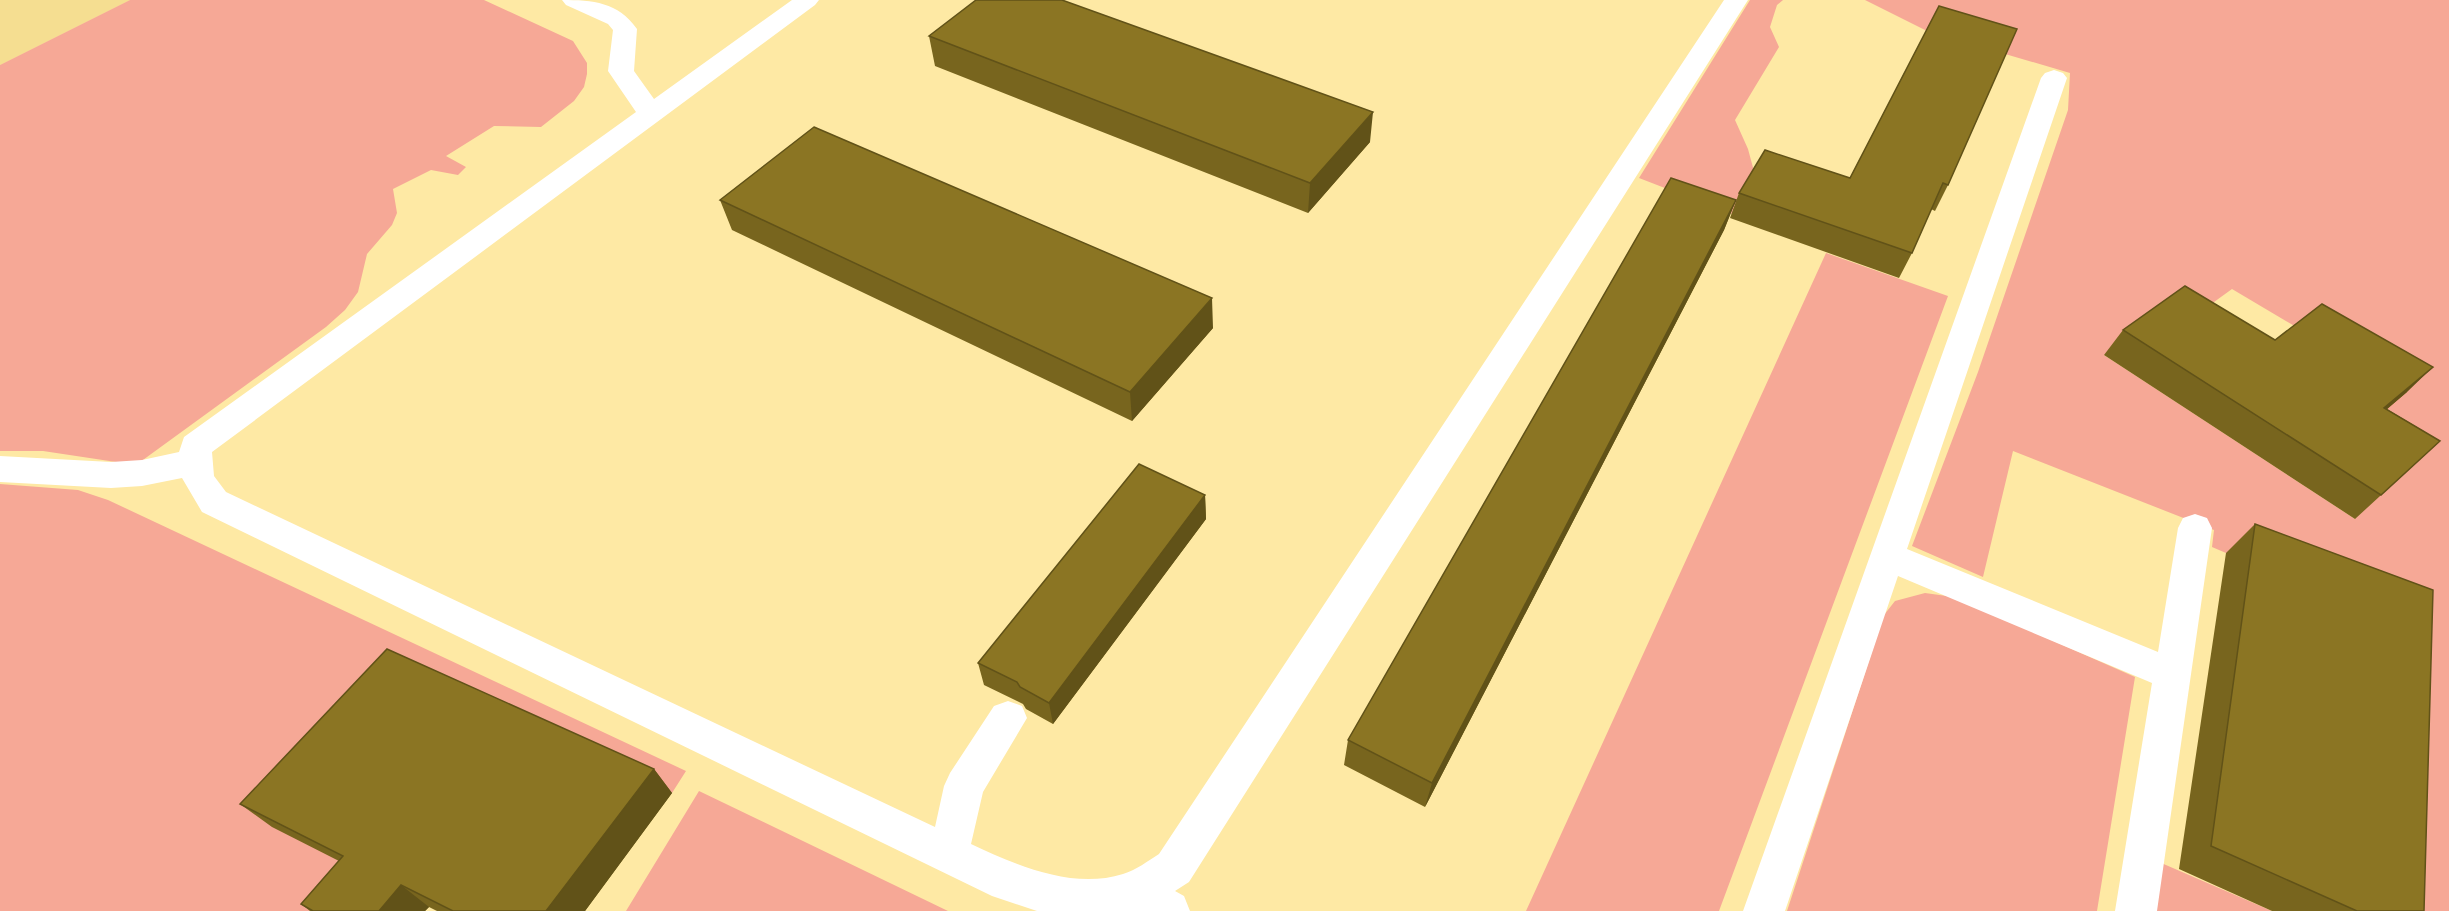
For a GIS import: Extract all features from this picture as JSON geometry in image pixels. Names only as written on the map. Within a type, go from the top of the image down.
[{"type":"lane","points":[[574,0],[617,19],[625,29],[621,71],[651,114]]},
{"type":"lane","points":[[807,0],[196,446],[194,462],[196,477],[214,502],[949,853],[1045,904],[1153,900],[1736,0]]},
{"type":"lane","points":[[1764,911],[2054,78]]},
{"type":"lane","points":[[0,469],[111,475],[142,473],[194,462]]},
{"type":"lane","points":[[2136,911],[2195,528]]},
{"type":"lane","points":[[1887,556],[2172,675]]},
{"type":"lane","points":[[949,853],[964,786],[1008,718]]},
{"type":"shaded area","points":[[0,0],[130,0],[0,65]]},
{"type":"shaded area","points":[[130,0],[484,0],[573,41],[587,63],[587,74],[584,87],[574,101],[541,127],[494,126],[446,156],[466,167],[458,175],[431,170],[393,189],[397,213],[392,225],[367,254],[358,292],[345,310],[326,327],[136,465],[43,451],[0,451],[0,65]]},
{"type":"shaded area","points":[[1750,0],[1783,0],[1777,5],[1770,27],[1779,47],[1735,120],[1748,149],[1755,175],[1732,214],[1639,178]]},
{"type":"shaded area","points":[[1865,0],[2449,0],[2449,911],[2384,911],[2397,618],[2212,547],[2214,530],[2013,451],[1983,577],[1912,546],[1978,372],[2068,110],[2070,73],[1927,31]],"holes":[[[2232,289],[2406,392],[2359,433],[2355,519],[2104,355],[2185,323]]]},
{"type":"shaded area","points":[[1826,253],[1948,296],[1719,911],[1526,911]]},
{"type":"shaded area","points":[[0,484],[78,490],[108,500],[686,771],[672,793],[412,676],[373,878],[345,911],[0,911]]},
{"type":"shaded area","points":[[1925,593],[1954,597],[2135,677],[2097,911],[1787,911],[1884,615],[1895,601]]},
{"type":"shaded area","points":[[699,791],[948,911],[626,911]]},
{"type":"shaded area","points":[[2159,862],[2272,911],[2153,911]]},
{"type":"building","points":[[976,0],[1062,0],[1373,112],[1310,183],[929,36]]},
{"type":"building","points":[[1939,6],[2017,29],[1948,185],[1943,183],[1912,253],[1739,193],[1765,150],[1850,178]]},
{"type":"building","points":[[814,127],[1212,298],[1130,392],[720,200]]},
{"type":"building","points":[[1671,178],[1736,200],[1432,783],[1348,740]]},
{"type":"building","points":[[2185,286],[2275,340],[2322,304],[2433,367],[2384,408],[2440,441],[2381,495],[2123,330]]},
{"type":"building","points":[[1139,464],[1205,495],[1049,703],[1020,687],[1017,682],[978,663]]},
{"type":"building","points":[[2255,524],[2433,590],[2424,911],[2357,911],[2211,846]]},
{"type":"building","points":[[387,649],[654,769],[546,911],[453,911],[401,885],[379,911],[313,911],[301,904],[343,856],[240,804]]}]
